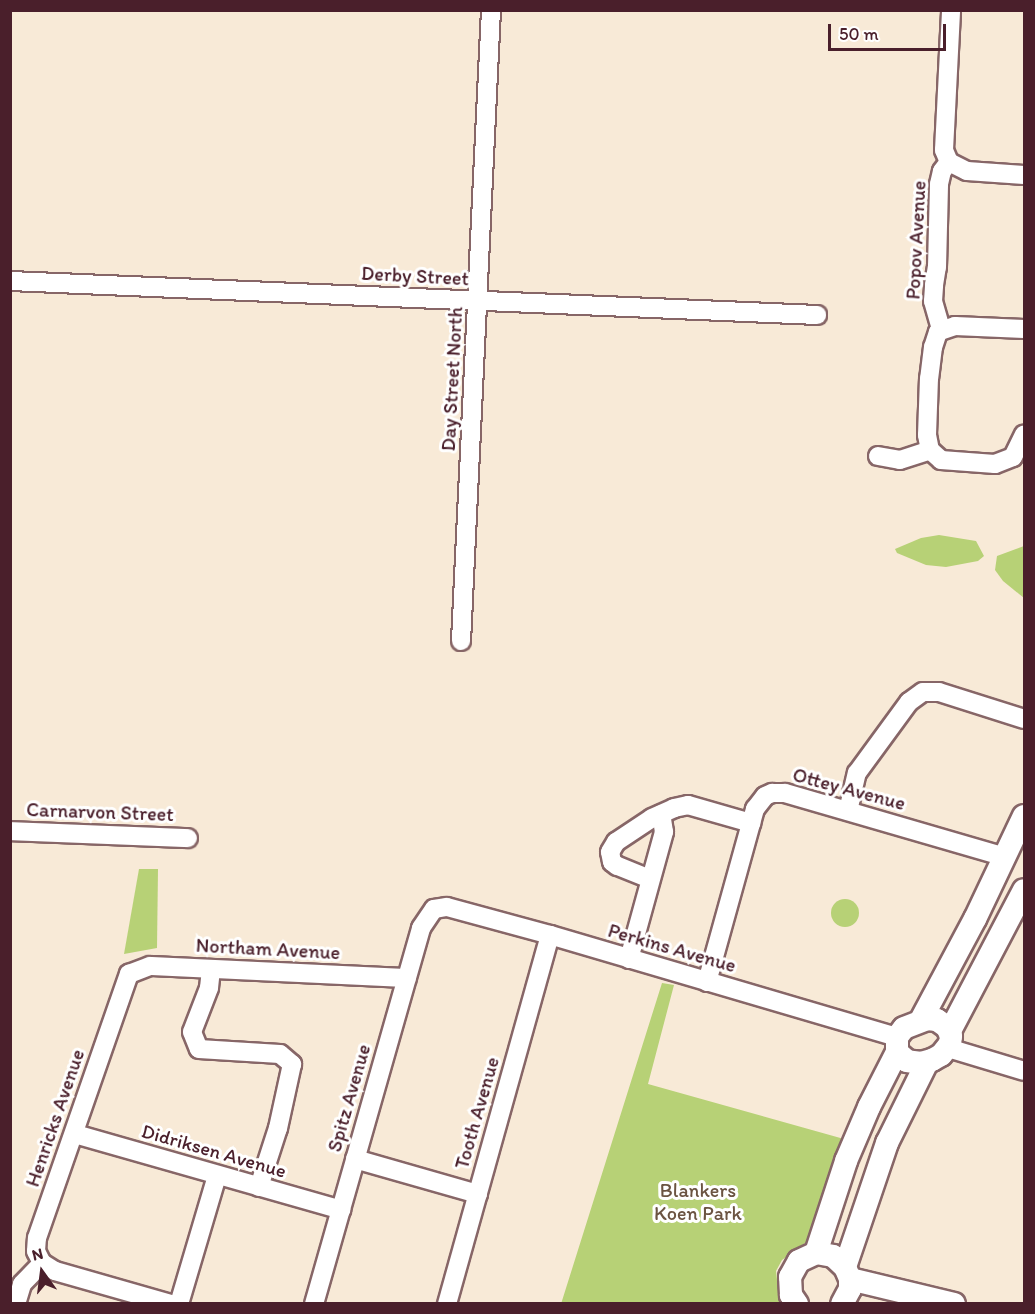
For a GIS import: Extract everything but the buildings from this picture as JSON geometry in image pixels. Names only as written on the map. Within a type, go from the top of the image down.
[{"type":"street","name":"Day Street North","points":[[461,641],[491,10]]},
{"type":"street","name":"Popov Avenue","points":[[940,331],[933,301],[937,267],[939,184],[942,171],[949,162],[945,150],[951,10]]},
{"type":"street","points":[[949,162],[967,171],[1024,176]]},
{"type":"street","name":"Derby Street","points":[[10,281],[817,315]]},
{"type":"street","points":[[1024,329],[956,326],[940,331],[933,347],[929,378],[927,435],[930,450],[937,458],[946,461],[1001,463],[1013,457],[1024,434]]},
{"type":"street","points":[[878,456],[900,460],[930,450]]},
{"type":"street","points":[[848,811],[857,773],[909,702],[923,692],[939,692],[1024,719]]},
{"type":"street","name":"Ottey Avenue","points":[[707,982],[751,823],[758,804],[772,793],[785,793],[1005,857]]},
{"type":"street","points":[[650,879],[617,866],[612,862],[610,852],[616,842],[661,814],[688,805],[751,823]]},
{"type":"street","points":[[629,959],[664,831],[661,814]]},
{"type":"street","points":[[921,1020],[1024,816]]},
{"type":"street","name":"Carnarvon Street","points":[[10,831],[188,838]]},
{"type":"street","points":[[897,1044],[912,1063],[927,1062],[937,1058],[949,1039],[1024,890]]},
{"type":"street","name":"Perkins Avenue","points":[[434,909],[447,907],[550,935],[707,982],[897,1044]]},
{"type":"street","name":"Spitz Avenue","points":[[314,1304],[421,928],[434,909]]},
{"type":"street","name":"Tooth Avenue","points":[[447,1304],[550,935]]},
{"type":"street","name":"Northam Avenue","points":[[129,974],[150,966],[407,978]]},
{"type":"street","points":[[211,969],[207,994],[193,1026],[193,1038],[200,1049],[280,1054],[292,1064],[278,1128],[259,1187]]},
{"type":"street","name":"Henricks Avenue","points":[[42,1263],[36,1251],[37,1238],[129,974]]},
{"type":"street","points":[[816,1253],[849,1154],[904,1028],[921,1020],[937,1020],[949,1039],[1024,1071]]},
{"type":"street","points":[[842,1304],[850,1290],[848,1273],[887,1143],[927,1062]]},
{"type":"street","name":"Didriksen Avenue","points":[[75,1134],[341,1210]]},
{"type":"street","points":[[355,1159],[478,1194]]},
{"type":"street","points":[[179,1304],[217,1176]]},
{"type":"street","points":[[797,1304],[791,1295],[790,1277],[800,1261],[816,1253],[832,1256],[848,1273],[954,1304]]},
{"type":"street","points":[[16,1304],[22,1284],[42,1263],[55,1271],[171,1304]]},
{"type":"green space","points":[[939,535],[976,541],[984,556],[978,561],[946,567],[926,565],[897,553],[895,549],[921,538]]},
{"type":"green space","points":[[1024,546],[1024,598],[1003,581],[995,570],[997,556]]},
{"type":"green space","points":[[139,869],[158,869],[157,948],[124,954]]},
{"type":"green space","points":[[845,899],[855,903],[859,913],[855,923],[845,927],[835,923],[831,913],[835,903]]},
{"type":"green space","name":"Blankers Koen Park","points":[[662,983],[674,985],[648,1084],[844,1139],[825,1187],[809,1240],[782,1260],[776,1271],[779,1296],[784,1303],[561,1304]]}]
